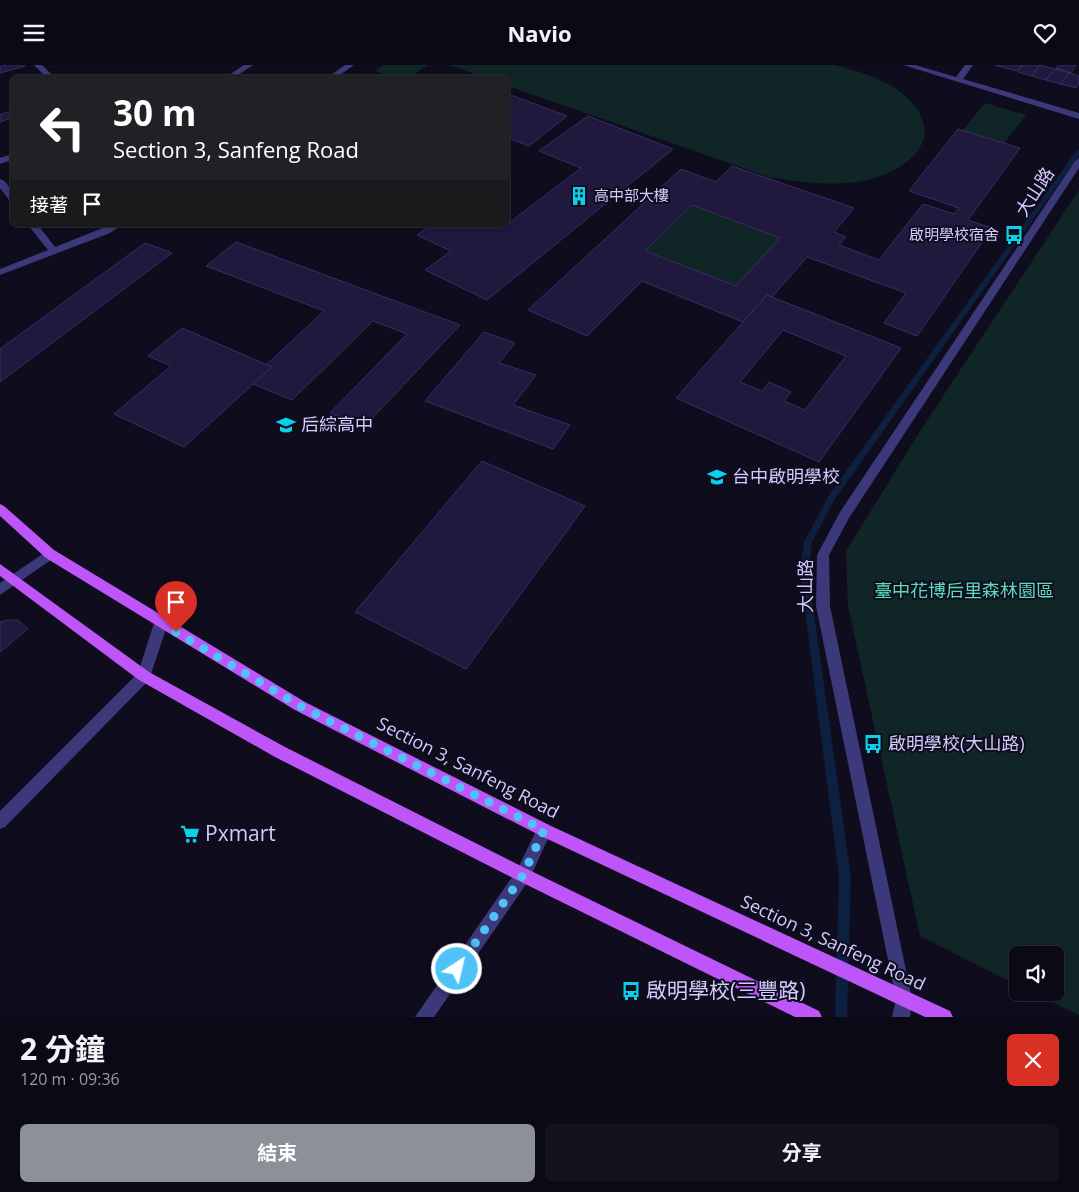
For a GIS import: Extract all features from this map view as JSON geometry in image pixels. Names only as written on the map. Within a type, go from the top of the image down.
[{"type":"main road","name":"Section 3, Sanfeng Road","points":[[0,509],[50,555],[300,706],[544,830],[944,1017]]},
{"type":"main road","points":[[0,569],[144,676],[280,752],[523,875],[813,1017]]},
{"type":"street","points":[[38,65],[48,75]]},
{"type":"street","points":[[233,75],[249,65]]},
{"type":"street","points":[[335,75],[350,65]]},
{"type":"street","points":[[907,65],[1079,116]]},
{"type":"street","points":[[958,80],[969,65]]},
{"type":"street","name":"大山路","points":[[901,1017],[904,999],[823,606],[823,555],[860,491],[1079,161]]},
{"type":"street","points":[[0,182],[10,195]]},
{"type":"street","points":[[35,227],[54,252]]},
{"type":"street","points":[[0,272],[113,227]]},
{"type":"street","points":[[0,590],[50,555]]},
{"type":"street","points":[[0,823],[144,676],[161,623]]},
{"type":"street","points":[[424,1017],[523,875],[544,830]]},
{"type":"green space","points":[[383,65],[428,65],[411,75],[388,75],[375,71]]},
{"type":"green space","points":[[449,65],[835,65],[876,78],[899,91],[921,115],[924,138],[919,149],[910,159],[898,168],[883,175],[855,182],[826,184],[783,179],[769,177],[510,87],[510,75],[478,75]]},
{"type":"green space","points":[[985,103],[1026,115],[1000,148],[959,135]]},
{"type":"green space","name":"臺中花博后里森林園區","points":[[1079,190],[1079,1015],[1050,1001],[1064,1001],[1064,946],[1009,946],[1009,981],[920,936],[848,606],[846,551],[922,428]]},
{"type":"green space","points":[[692,205],[780,238],[736,286],[645,251]]},
{"type":"building","points":[[6,65],[25,66],[0,73],[0,67]]},
{"type":"building","points":[[995,65],[1022,65],[1017,71]]},
{"type":"building","points":[[1023,65],[1040,65],[1032,76],[1018,72]]},
{"type":"building","points":[[1040,65],[1055,69],[1046,80],[1032,76]]},
{"type":"building","points":[[1059,65],[1076,65],[1071,73],[1056,68]]},
{"type":"building","points":[[1055,69],[1069,73],[1061,84],[1046,80]]},
{"type":"building","points":[[1069,73],[1079,76],[1079,83],[1076,88],[1061,84]]},
{"type":"building","points":[[510,95],[567,116],[529,146],[510,139]]},
{"type":"building","points":[[9,112],[10,119],[0,122],[0,115]]},
{"type":"building","name":"高中部大樓","points":[[588,116],[673,149],[487,300],[425,270],[451,251],[417,235],[428,227],[510,227],[510,222],[581,168],[539,151]]},
{"type":"building","points":[[958,129],[1020,148],[968,220],[992,228],[917,336],[884,323],[906,293],[807,257],[772,297],[767,295],[743,322],[642,281],[587,336],[528,310],[681,169],[716,182],[732,166],[854,208],[834,232],[846,237],[839,245],[879,260],[923,204],[954,214],[959,208],[909,191]],"holes":[[[692,205],[780,238],[736,286],[645,251]]]},
{"type":"building","points":[[236,242],[460,325],[364,427],[330,413],[407,334],[373,321],[292,400],[248,382],[324,311],[206,266]]},
{"type":"building","points":[[145,243],[172,253],[0,382],[0,349]]},
{"type":"building","points":[[767,295],[901,348],[819,462],[676,398]],"holes":[[[783,330],[846,356],[805,410],[784,401],[791,392],[769,382],[762,391],[740,382]]]},
{"type":"building","points":[[182,328],[272,367],[184,447],[114,414],[171,366],[148,356]]},
{"type":"building","points":[[484,332],[515,343],[499,363],[536,375],[513,405],[570,425],[553,449],[425,401]]},
{"type":"building","points":[[482,461],[585,506],[466,669],[355,612]]},
{"type":"building","points":[[18,620],[28,629],[0,652],[0,622]]},
{"type":"waterway","points":[[841,1017],[845,877],[804,571],[808,542],[832,497],[1079,151]]},
{"type":"place","name":"高中部大樓","points":[[579,196]]},
{"type":"place","name":"啟明學校宿舍","points":[[1014,235]]},
{"type":"place","name":"后綜高中","points":[[286,425]]},
{"type":"place","name":"台中啟明學校","points":[[717,477]]},
{"type":"place","name":"啟明學校(大山路)","points":[[873,744]]},
{"type":"place","name":"Pxmart","points":[[190,834]]},
{"type":"place","name":"啟明學校(三豐路)","points":[[631,991]]},
{"type":"route","points":[[176,632],[300,706],[544,830],[523,875],[457,969]]}]
